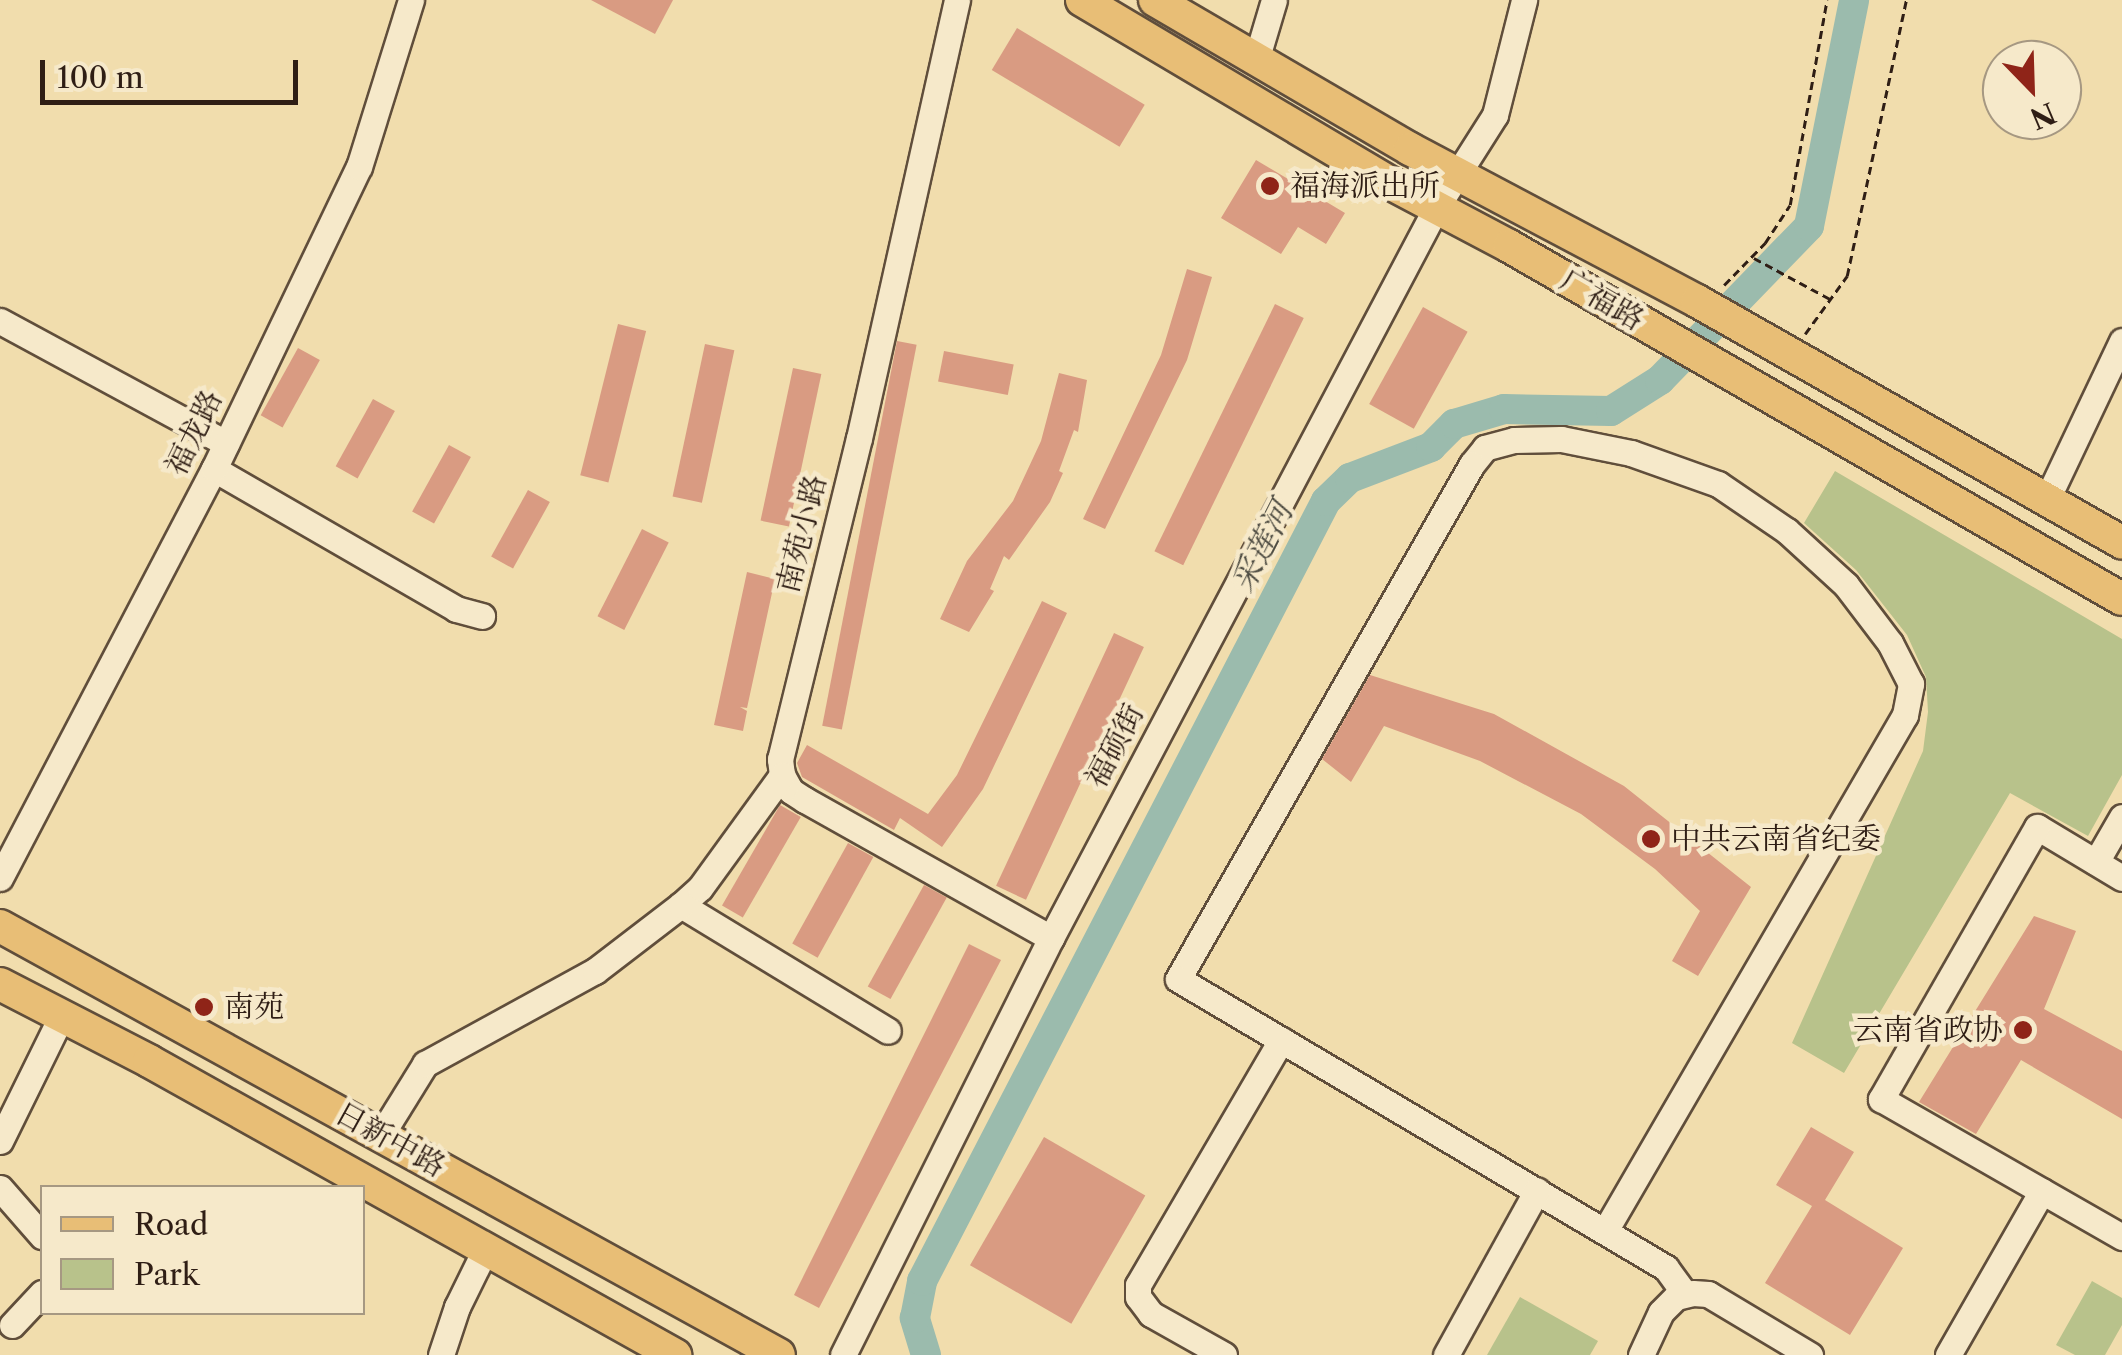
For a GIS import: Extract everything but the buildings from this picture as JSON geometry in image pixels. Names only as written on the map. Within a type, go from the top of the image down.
[{"type":"main road","name":"广福路","points":[[1082,0],[1436,208],[2122,599]]},
{"type":"main road","name":"广福路","points":[[1155,0],[1456,174],[1697,301],[2122,542]]},
{"type":"main road","name":"日新中路","points":[[0,926],[779,1355]]},
{"type":"main road","points":[[0,965],[106,1021],[158,1015],[173,1020]]},
{"type":"main road","name":"日新中路","points":[[0,984],[149,1061],[675,1355]]},
{"type":"main road","points":[[149,1061],[141,1046],[143,1031],[152,1022],[173,1020]]},
{"type":"street","name":"福龙路","points":[[0,878],[214,468],[359,167],[411,0]]},
{"type":"street","name":"南苑小路","points":[[782,775],[780,759],[859,438],[957,0]]},
{"type":"street","points":[[1257,57],[1274,0]]},
{"type":"street","name":"福硕街","points":[[843,1355],[1051,938],[1436,208],[1495,115],[1524,0]]},
{"type":"street","points":[[0,321],[226,443]]},
{"type":"street","points":[[2047,499],[2122,341]]},
{"type":"street","points":[[1605,1231],[1908,705],[1911,684],[1890,643],[1846,585],[1787,531],[1718,484],[1631,453],[1561,439],[1514,440],[1485,448],[1472,464],[1178,979],[1666,1268],[1686,1294]]},
{"type":"street","points":[[214,468],[456,609],[482,616]]},
{"type":"street","points":[[381,1135],[425,1064],[595,972],[700,888],[782,775],[791,792],[804,800],[1051,938]]},
{"type":"street","points":[[2096,862],[2122,817]]},
{"type":"street","points":[[2122,878],[2037,827],[1881,1098],[2122,1237]]},
{"type":"street","points":[[681,905],[888,1031]]},
{"type":"street","points":[[0,1141],[62,1017]]},
{"type":"street","points":[[1212,1352],[1150,1314],[1138,1297],[1138,1285],[1281,1040]]},
{"type":"street","points":[[0,1188],[40,1234]]},
{"type":"street","points":[[1446,1355],[1537,1190]]},
{"type":"street","points":[[1948,1355],[2042,1191]]},
{"type":"street","points":[[442,1355],[457,1307],[485,1250]]},
{"type":"street","points":[[1641,1355],[1661,1312],[1686,1294],[1708,1294],[1810,1355]]},
{"type":"street","points":[[12,1325],[40,1296]]},
{"type":"path","points":[[1697,301],[1718,292],[1752,258],[1790,205],[1827,0]]},
{"type":"path","points":[[1790,354],[1846,276],[1906,0]]},
{"type":"path","points":[[1752,258],[1831,300]]},
{"type":"green space","points":[[1835,471],[2122,639],[2122,775],[2088,836],[2010,793],[1844,1073],[1792,1043],[1923,751],[1928,712],[1926,677],[1907,635],[1856,570],[1804,523]]},
{"type":"green space","points":[[2092,1281],[2122,1298],[2122,1325],[2105,1355],[2075,1355],[2056,1345]]},
{"type":"green space","points":[[1520,1297],[1598,1341],[1590,1355],[1487,1355]]},
{"type":"waterway","name":"采莲河","points":[[926,1355],[915,1318],[922,1281],[1326,501],[1350,478],[1431,447],[1454,424],[1504,409],[1611,411],[1660,380],[1809,226],[1854,0]]},
{"type":"place","name":"福海派出所","points":[[1270,186]]},
{"type":"place","name":"中共云南省纪委","points":[[1651,839]]},
{"type":"place","name":"南苑","points":[[204,1007]]},
{"type":"place","name":"云南省政协","points":[[2023,1030]]}]
